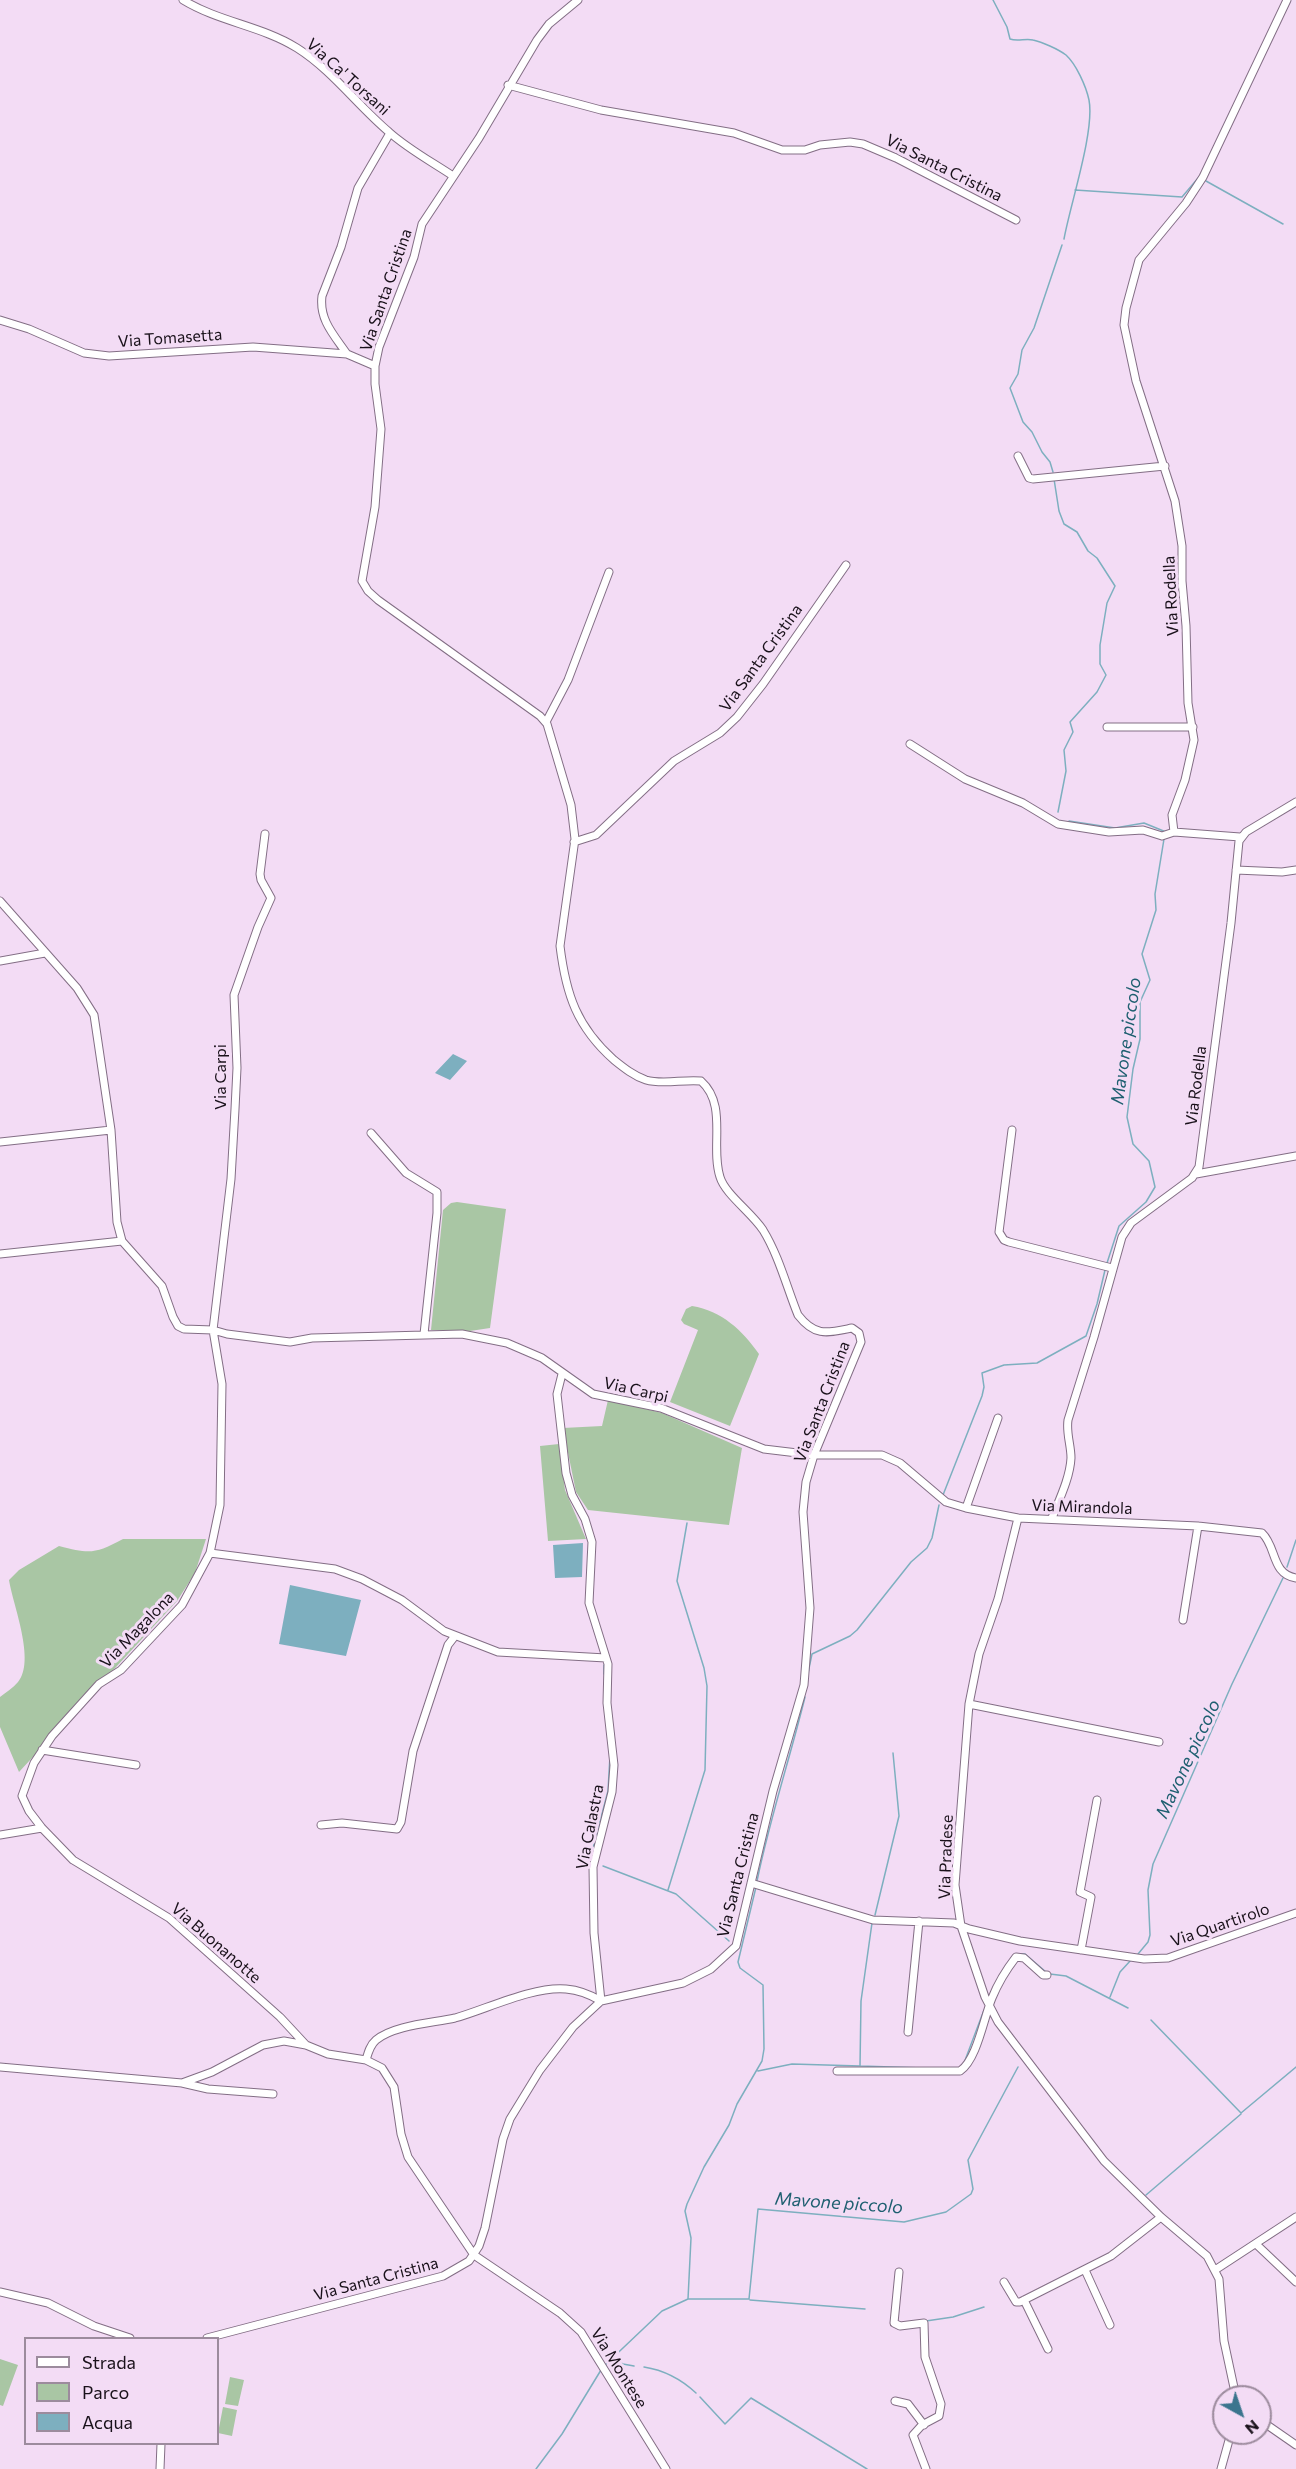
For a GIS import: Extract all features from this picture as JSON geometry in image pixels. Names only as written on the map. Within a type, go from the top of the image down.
[{"type":"street","name":"Via Ca' Torsani","points":[[183,0],[216,15],[272,35],[298,48],[390,133],[453,176]]},
{"type":"street","name":"Via Santa Cristina","points":[[578,0],[549,24],[508,85],[479,138],[422,224],[414,256],[379,347],[375,366],[381,429],[375,507],[362,581],[368,591],[378,600],[546,722],[571,805],[574,842],[560,946],[569,992],[576,1013],[586,1032],[600,1048],[633,1074],[647,1081],[701,1081],[709,1088],[715,1102],[720,1179],[754,1216],[765,1234],[798,1315],[807,1326],[817,1331],[828,1333],[852,1328],[859,1333],[861,1342],[814,1455],[806,1482],[803,1512],[810,1608],[804,1685],[773,1791],[736,1946],[711,1969],[683,1983],[601,2001]]},
{"type":"street","name":"Via Rodella","points":[[1174,832],[1172,815],[1193,749],[1188,703],[1182,546],[1175,501],[1165,465],[1136,381],[1124,326],[1126,308],[1139,260],[1186,203],[1203,177],[1287,0]]},
{"type":"street","name":"Via Santa Cristina","points":[[508,85],[601,110],[734,133],[782,150],[805,150],[820,145],[850,142],[864,144],[1016,220]]},
{"type":"street","points":[[347,354],[325,324],[321,296],[340,247],[358,188],[390,133]]},
{"type":"street","name":"Via Tomasetta","points":[[0,320],[29,329],[84,353],[109,356],[253,347],[347,354],[375,366]]},
{"type":"street","points":[[1018,456],[1025,474],[1033,479],[1165,465]]},
{"type":"street","name":"Via Santa Cristina","points":[[574,842],[596,835],[674,761],[731,724],[770,675],[846,565]]},
{"type":"street","points":[[546,722],[568,680],[609,572]]},
{"type":"street","points":[[1107,727],[1192,727]]},
{"type":"street","points":[[910,744],[966,779],[1023,803],[1058,824],[1109,832],[1143,830],[1162,836],[1174,832],[1240,837],[1296,802]]},
{"type":"street","name":"Via Carpi","points":[[213,1330],[231,1179],[237,1068],[234,995],[258,927],[271,898],[260,874],[265,834]]},
{"type":"street","name":"Via Rodella","points":[[1196,1174],[1199,1167],[1231,923],[1240,837]]},
{"type":"street","points":[[1236,870],[1282,872],[1296,870]]},
{"type":"street","name":"Via Carpi","points":[[0,901],[77,988],[94,1015],[111,1130],[117,1222],[122,1240],[162,1286],[178,1326],[184,1329],[213,1330],[290,1342],[312,1338],[462,1334],[507,1343],[542,1359],[593,1394],[661,1408],[764,1449],[814,1455]]},
{"type":"street","points":[[0,961],[45,953]]},
{"type":"street","points":[[0,1142],[111,1130]]},
{"type":"street","points":[[1012,1130],[1000,1236],[1009,1242],[1112,1268]]},
{"type":"street","points":[[371,1133],[406,1173],[437,1192],[437,1213],[424,1334]]},
{"type":"street","points":[[1052,1518],[1071,1457],[1068,1420],[1094,1337],[1112,1268],[1126,1228],[1154,1204],[1196,1174],[1296,1156]]},
{"type":"street","points":[[0,1254],[122,1240]]},
{"type":"street","name":"Via Magalona","points":[[22,1796],[34,1763],[52,1736],[99,1684],[121,1670],[182,1605],[210,1553],[220,1505],[222,1462],[222,1384],[213,1330]]},
{"type":"street","name":"Via Calastra","points":[[562,1374],[557,1394],[566,1473],[572,1495],[585,1519],[592,1542],[589,1603],[606,1658],[607,1703],[614,1765],[612,1792],[593,1867],[594,1933],[601,2001]]},
{"type":"street","points":[[966,1508],[998,1418]]},
{"type":"street","name":"Via Mirandola","points":[[814,1455],[882,1455],[900,1463],[946,1502],[1018,1518],[1198,1526],[1262,1533],[1272,1546],[1278,1569],[1284,1575],[1296,1578]]},
{"type":"street","name":"Via Pradese","points":[[1018,1518],[998,1599],[979,1654],[969,1704],[955,1885],[961,1926],[988,2007],[998,2022],[1104,2161],[1161,2217],[1207,2256],[1221,2288],[1224,2340],[1233,2385]]},
{"type":"street","points":[[1183,1620],[1198,1526]]},
{"type":"street","points":[[210,1553],[335,1569],[362,1579],[402,1600],[444,1631],[498,1652],[606,1658]]},
{"type":"street","points":[[321,1825],[342,1823],[397,1828],[401,1822],[413,1751],[448,1645],[455,1635]]},
{"type":"street","points":[[969,1704],[1159,1742]]},
{"type":"street","points":[[42,1750],[136,1765]]},
{"type":"street","name":"Via Buonanotte","points":[[22,1796],[29,1811],[59,1847],[86,1869],[169,1918],[280,2017],[306,2045]]},
{"type":"street","points":[[1081,1950],[1091,1897],[1080,1892],[1097,1800]]},
{"type":"street","points":[[0,1835],[42,1828]]},
{"type":"street","name":"Via Quartirolo","points":[[751,1883],[873,1920],[954,1923],[1020,1941],[1144,1959],[1168,1958],[1296,1913]]},
{"type":"street","points":[[908,2032],[919,1921]]},
{"type":"street","points":[[837,2071],[960,2071],[970,2060],[988,2007],[1002,1976],[1016,1957],[1024,1958],[1043,1975],[1047,1975]]},
{"type":"street","points":[[366,2061],[370,2048],[376,2040],[396,2031],[456,2018],[510,2000],[565,1989],[601,2001]]},
{"type":"street","points":[[474,2255],[485,2228],[503,2139],[510,2119],[558,2044],[592,2007],[601,2001]]},
{"type":"street","points":[[182,2083],[212,2072],[263,2045],[285,2041],[306,2045],[328,2054],[366,2061],[382,2068],[394,2087],[401,2134],[408,2157],[474,2255]]},
{"type":"street","points":[[0,2067],[182,2083],[208,2089],[273,2094]]},
{"type":"street","points":[[1004,2282],[1016,2302],[1024,2300],[1111,2256],[1161,2217]]},
{"type":"street","points":[[1215,2270],[1296,2217]]},
{"type":"street","points":[[1257,2244],[1296,2282]]},
{"type":"street","name":"Via Santa Cristina","points":[[211,2337],[443,2276],[459,2268],[474,2255]]},
{"type":"street","name":"Via Montese","points":[[474,2255],[572,2322],[581,2332],[666,2469]]},
{"type":"street","points":[[1085,2270],[1110,2325]]},
{"type":"street","points":[[899,2272],[894,2323],[900,2326],[924,2323],[925,2356],[942,2411],[937,2418],[924,2425],[913,2435],[926,2469]]},
{"type":"street","points":[[0,2292],[48,2304],[94,2326],[127,2337]]},
{"type":"street","points":[[1024,2300],[1048,2349]]},
{"type":"street","points":[[895,2401],[908,2403],[924,2425]]},
{"type":"street","points":[[1272,2428],[1296,2445]]},
{"type":"street","points":[[160,2469],[161,2445]]},
{"type":"street","points":[[1221,2469],[1228,2445]]},
{"type":"green space","points":[[451,1203],[506,1209],[490,1328],[470,1331],[431,1330],[443,1210]]},
{"type":"green space","points":[[692,1306],[722,1317],[746,1337],[759,1354],[730,1426],[670,1402],[698,1330],[684,1324],[681,1320],[686,1309]]},
{"type":"green space","points":[[608,1400],[662,1413],[742,1448],[729,1525],[588,1510],[576,1492],[563,1428],[602,1426]]},
{"type":"green space","points":[[559,1444],[565,1490],[586,1539],[548,1541],[540,1446]]},
{"type":"green space","points":[[123,1539],[206,1539],[195,1573],[177,1601],[19,1772],[0,1727],[0,1697],[18,1682],[23,1673],[25,1661],[22,1632],[9,1580],[19,1570],[59,1546],[92,1551],[106,1548]]},
{"type":"green space","points":[[0,2359],[18,2365],[3,2406],[0,2405]]},
{"type":"green space","points":[[230,2377],[244,2380],[238,2406],[225,2404]]},
{"type":"green space","points":[[223,2407],[237,2410],[232,2436],[219,2433]]},
{"type":"water","points":[[453,1054],[467,1061],[450,1080],[435,1073]]},
{"type":"water","points":[[583,1543],[582,1577],[555,1578],[553,1545]]},
{"type":"water","points":[[290,1585],[361,1600],[346,1656],[279,1644]]},
{"type":"waterway","name":"Mavone piccolo","points":[[993,0],[1007,27],[1010,39],[1037,41],[1066,55],[1077,70],[1088,94],[1090,113],[1085,149],[1064,239]]},
{"type":"waterway","name":"Mavone piccolo","points":[[1075,190],[1182,197],[1199,177]]},
{"type":"waterway","name":"Mavone piccolo","points":[[1206,181],[1283,224]]},
{"type":"waterway","name":"Mavone piccolo","points":[[1053,472],[1050,462],[1032,432],[1023,422],[1010,388],[1018,374],[1022,350],[1034,328],[1062,245]]},
{"type":"waterway","name":"Mavone piccolo","points":[[1054,479],[1059,511],[1064,524],[1077,532],[1088,551],[1097,558],[1115,586],[1107,603],[1100,645],[1100,664],[1106,675],[1097,692],[1070,722],[1073,732],[1064,750],[1066,771],[1058,812]]},
{"type":"waterway","name":"Mavone piccolo","points":[[1069,821],[1115,828],[1144,823],[1166,832]]},
{"type":"waterway","name":"Mavone piccolo","points":[[1107,1263],[1119,1226],[1146,1202],[1155,1187],[1149,1161],[1133,1144],[1127,1117],[1133,1069],[1140,1039],[1140,1002],[1150,980],[1142,954],[1156,910],[1155,894],[1164,839]]},
{"type":"waterway","name":"Mavone piccolo","points":[[943,1495],[982,1396],[984,1387],[982,1373],[1004,1365],[1037,1363],[1086,1336],[1105,1270]]},
{"type":"waterway","name":"Mavone piccolo","points":[[808,1673],[812,1654],[850,1636],[857,1630],[911,1562],[927,1548],[932,1538],[939,1505]]},
{"type":"waterway","points":[[668,1890],[705,1770],[707,1686],[704,1668],[677,1581],[687,1523]]},
{"type":"waterway","name":"Mavone piccolo","points":[[1287,1567],[1296,1540]]},
{"type":"waterway","name":"Mavone piccolo","points":[[1138,1954],[1148,1942],[1150,1935],[1148,1890],[1153,1864],[1232,1684],[1283,1578]]},
{"type":"waterway","points":[[587,1607],[595,1633]]},
{"type":"waterway","points":[[604,1665],[604,1674]]},
{"type":"waterway","name":"Mavone piccolo","points":[[757,1881],[805,1697]]},
{"type":"waterway","name":"Mavone piccolo","points":[[875,1915],[899,1816],[893,1753]]},
{"type":"waterway","points":[[591,1856],[608,1791],[610,1756]]},
{"type":"waterway","points":[[603,1866],[676,1894],[729,1941]]},
{"type":"waterway","name":"Mavone piccolo","points":[[604,2366],[662,2311],[688,2299],[691,2238],[685,2211],[687,2204],[704,2167],[729,2125],[737,2104],[762,2061],[764,2049],[763,1985],[740,1968],[738,1962],[756,1887]]},
{"type":"waterway","name":"Mavone piccolo","points":[[758,2071],[792,2064],[860,2066],[861,2001],[872,1923]]},
{"type":"waterway","name":"Mavone piccolo","points":[[1016,1954],[1025,1954],[1046,1972]]},
{"type":"waterway","name":"Mavone piccolo","points":[[1110,1997],[1120,1972],[1131,1960]]},
{"type":"waterway","name":"Mavone piccolo","points":[[1050,1974],[1066,1976],[1128,2008]]},
{"type":"waterway","name":"Mavone piccolo","points":[[964,2063],[984,2010]]},
{"type":"waterway","name":"Mavone piccolo","points":[[1151,2020],[1241,2113],[1296,2067]]},
{"type":"waterway","name":"Mavone piccolo","points":[[860,2066],[924,2068]]},
{"type":"waterway","name":"Mavone piccolo","points":[[688,2299],[749,2299],[758,2209],[904,2222],[946,2212],[971,2194],[973,2189],[968,2160],[1018,2067]]},
{"type":"waterway","name":"Mavone piccolo","points":[[1146,2195],[1241,2114]]},
{"type":"waterway","name":"Mavone piccolo","points":[[750,2300],[865,2309]]},
{"type":"waterway","name":"Mavone piccolo","points":[[926,2321],[953,2317],[984,2307]]},
{"type":"waterway","name":"Mavone piccolo","points":[[612,2358],[623,2364],[634,2366]]},
{"type":"waterway","name":"Mavone piccolo","points":[[644,2367],[672,2376],[696,2393]]},
{"type":"waterway","name":"Mavone piccolo","points":[[536,2469],[562,2434],[601,2370]]},
{"type":"waterway","name":"Mavone piccolo","points":[[700,2397],[725,2424],[751,2398],[867,2469]]}]
